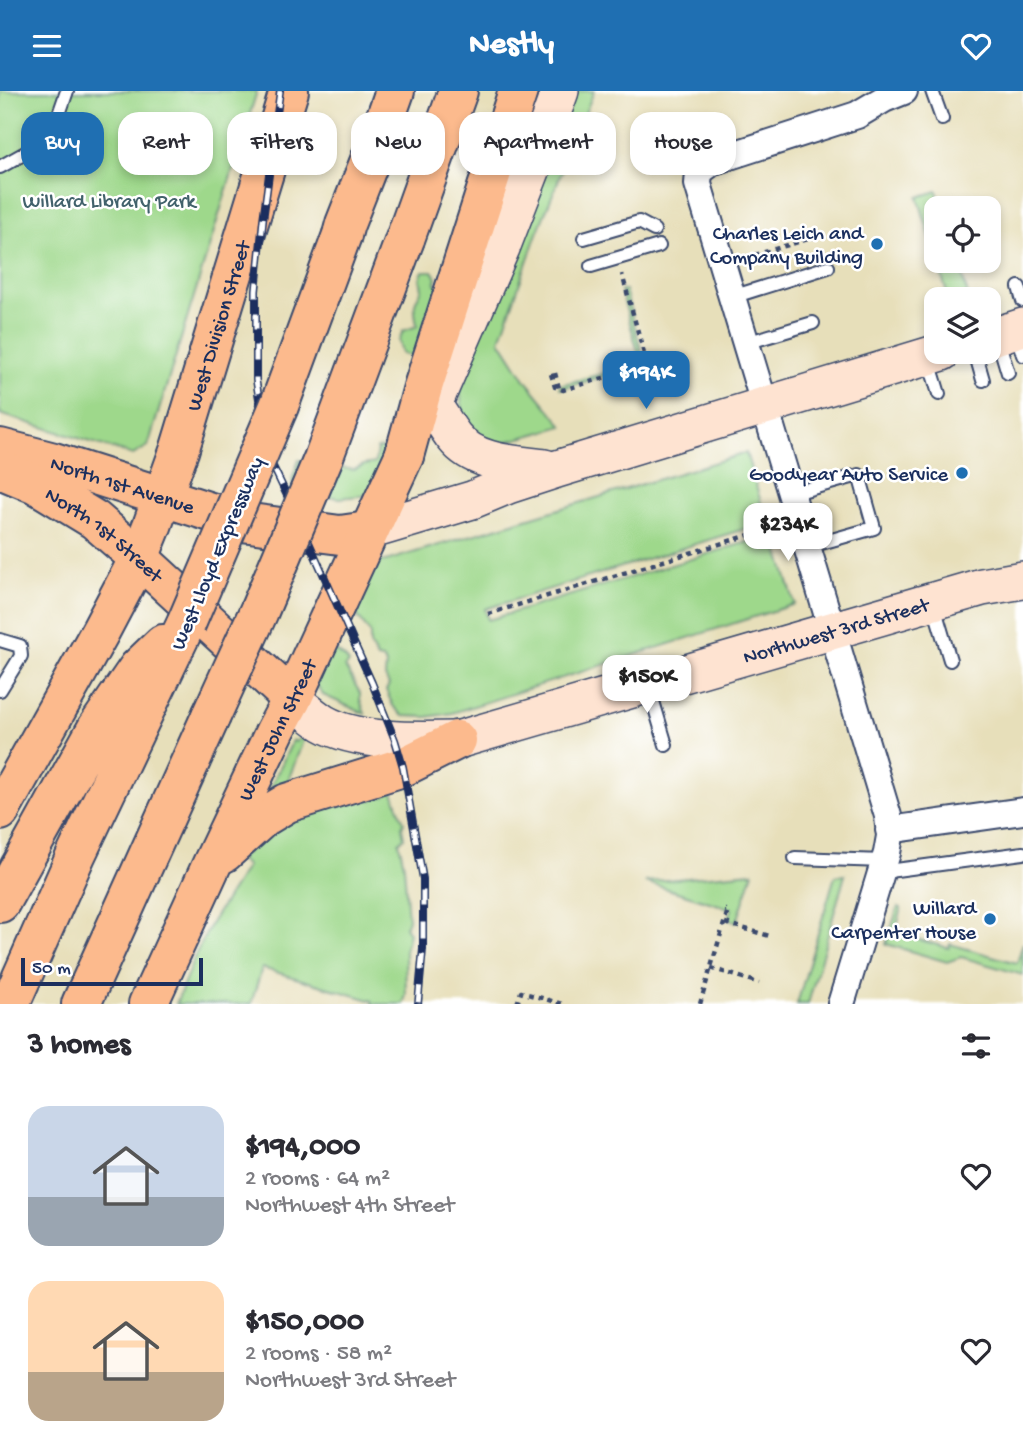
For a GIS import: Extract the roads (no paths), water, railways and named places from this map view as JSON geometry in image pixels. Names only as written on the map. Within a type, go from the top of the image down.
[{"type":"main road","name":"West Division Street","points":[[0,811],[139,558],[163,497],[289,91]]},
{"type":"main road","name":"West Lloyd Expressway","points":[[10,1004],[76,855],[186,624],[279,406],[395,91]]},
{"type":"main road","points":[[80,1004],[259,611],[323,459],[458,91]]},
{"type":"main road","name":"West John Street","points":[[148,1004],[404,456],[423,387],[518,91]]},
{"type":"main road","points":[[404,456],[433,405],[501,248],[560,91]]},
{"type":"main road","points":[[368,531],[472,500],[557,469],[924,357]]},
{"type":"main road","points":[[433,405],[454,438],[479,456],[508,464],[557,469]]},
{"type":"main road","name":"North 1st Avenue","points":[[0,449],[54,462],[242,522],[340,535],[368,531]]},
{"type":"main road","name":"North 1st Street","points":[[0,469],[36,484],[95,520],[292,699]]},
{"type":"main road","name":"Northwest 3rd Street","points":[[292,699],[324,723],[349,733],[418,741],[457,740],[982,587],[1023,580]]},
{"type":"main road","points":[[0,903],[97,729],[138,668],[186,624]]},
{"type":"main road","points":[[212,864],[264,817],[287,803],[403,767],[457,740]]},
{"type":"street","points":[[841,1004],[883,866],[890,836],[888,816],[698,184],[699,172],[714,161],[857,115],[863,100],[884,99],[904,91]]},
{"type":"street","points":[[889,831],[1023,811]]},
{"type":"lane","points":[[0,167],[34,148],[57,120],[67,91]]},
{"type":"lane","points":[[932,91],[942,119]]},
{"type":"lane","points":[[584,238],[639,222],[654,230]]},
{"type":"lane","points":[[591,266],[659,246]]},
{"type":"lane","points":[[732,297],[828,267]]},
{"type":"lane","points":[[1001,323],[1018,287]]},
{"type":"lane","points":[[746,343],[813,323]]},
{"type":"lane","points":[[1001,331],[1008,373]]},
{"type":"lane","points":[[936,364],[939,394]]},
{"type":"lane","points":[[984,380],[989,364]]},
{"type":"lane","points":[[795,507],[859,475],[874,528],[807,547]]},
{"type":"lane","points":[[933,601],[950,660]]},
{"type":"lane","points":[[0,640],[20,646],[21,656],[0,690]]},
{"type":"lane","points":[[648,685],[666,745]]},
{"type":"lane","points":[[795,858],[883,866],[1023,853]]},
{"type":"railway","points":[[280,91],[256,291],[256,380],[268,456],[372,683],[403,767],[423,879],[423,949],[418,1004]]},
{"type":"place","name":"Charles Leich and Company Building","points":[[877,244]]},
{"type":"place","name":"Goodyear Auto Service","points":[[962,473]]},
{"type":"place","name":"Willard Carpenter House","points":[[990,919]]},
{"type":"park label","name":"Willard Library Park","points":[[109,200]]}]
